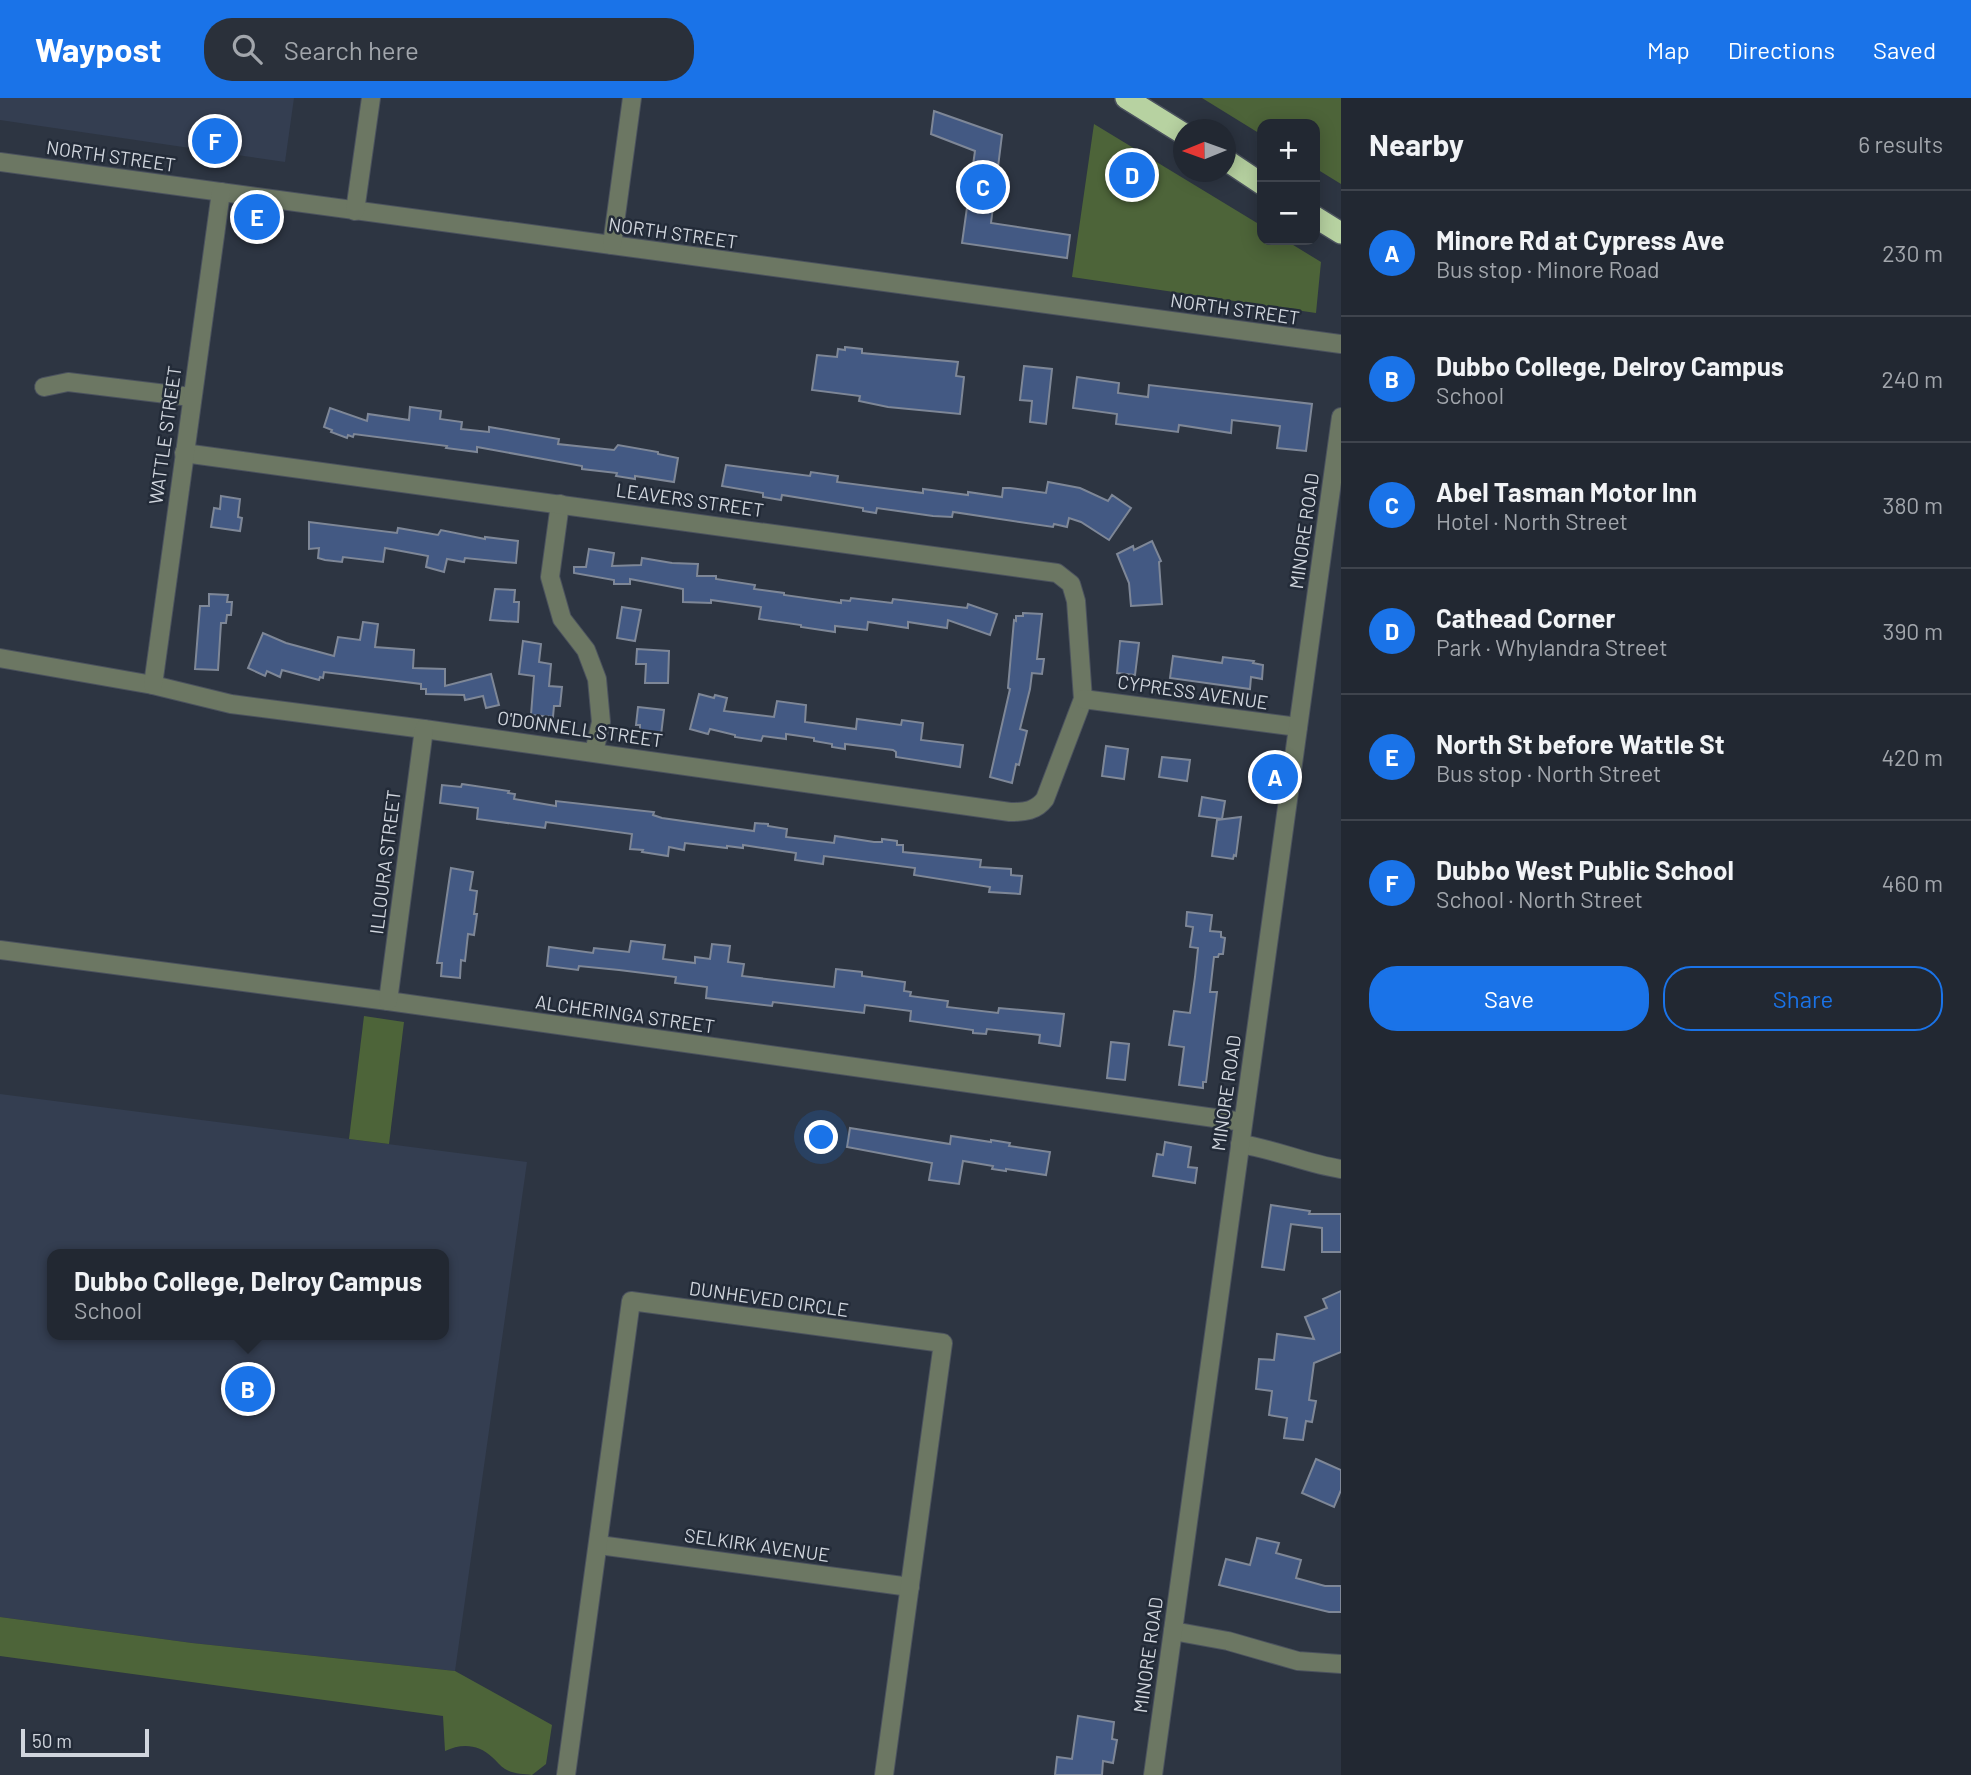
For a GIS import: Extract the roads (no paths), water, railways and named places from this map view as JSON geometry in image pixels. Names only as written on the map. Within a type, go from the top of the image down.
[{"type":"highway","points":[[1126,98],[1173,127]]},
{"type":"highway","points":[[1236,167],[1259,182]]},
{"type":"highway","points":[[1320,219],[1341,233]]},
{"type":"street","points":[[355,211],[371,98]]},
{"type":"street","points":[[612,245],[632,98]]},
{"type":"street","name":"NORTH STREET","points":[[0,162],[1341,344]]},
{"type":"street","name":"WATTLE STREET","points":[[153,685],[221,192]]},
{"type":"street","points":[[44,387],[68,382],[191,397]]},
{"type":"street","name":"MINORE ROAD","points":[[1153,1775],[1341,417]]},
{"type":"street","name":"LEAVERS STREET","points":[[184,453],[1057,573],[1071,584],[1076,601],[1083,699]]},
{"type":"street","points":[[560,504],[550,577],[562,619],[586,650],[597,679],[601,722],[594,752]]},
{"type":"street","name":"O'DONNELL STREET","points":[[0,658],[153,685],[231,704],[1021,812],[1039,807],[1045,799],[1083,699]]},
{"type":"street","name":"CYPRESS AVENUE","points":[[1083,699],[1298,727]]},
{"type":"street","name":"ILLOURA STREET","points":[[388,1001],[424,729]]},
{"type":"street","name":"ALCHERINGA STREET","points":[[0,950],[388,1001],[1243,1122]]},
{"type":"street","points":[[1240,1144],[1341,1169]]},
{"type":"street","name":"DUNHEVED CIRCLE","points":[[566,1775],[631,1301],[943,1343],[884,1775]]},
{"type":"street","name":"SELKIRK AVENUE","points":[[598,1545],[910,1587]]},
{"type":"street","points":[[1173,1631],[1228,1641],[1298,1661],[1341,1664]]},
{"type":"place","name":"Dubbo West Public School","points":[[215,141]]},
{"type":"place","name":"Cathead Corner","points":[[1132,175]]},
{"type":"place","name":"Abel Tasman Motor Inn","points":[[983,187]]},
{"type":"place","name":"North St before Wattle St","points":[[257,217]]},
{"type":"place","name":"Minore Rd at Cypress Ave","points":[[1275,777]]},
{"type":"place","name":"Dubbo College, Delroy Campus","points":[[248,1389]]}]
